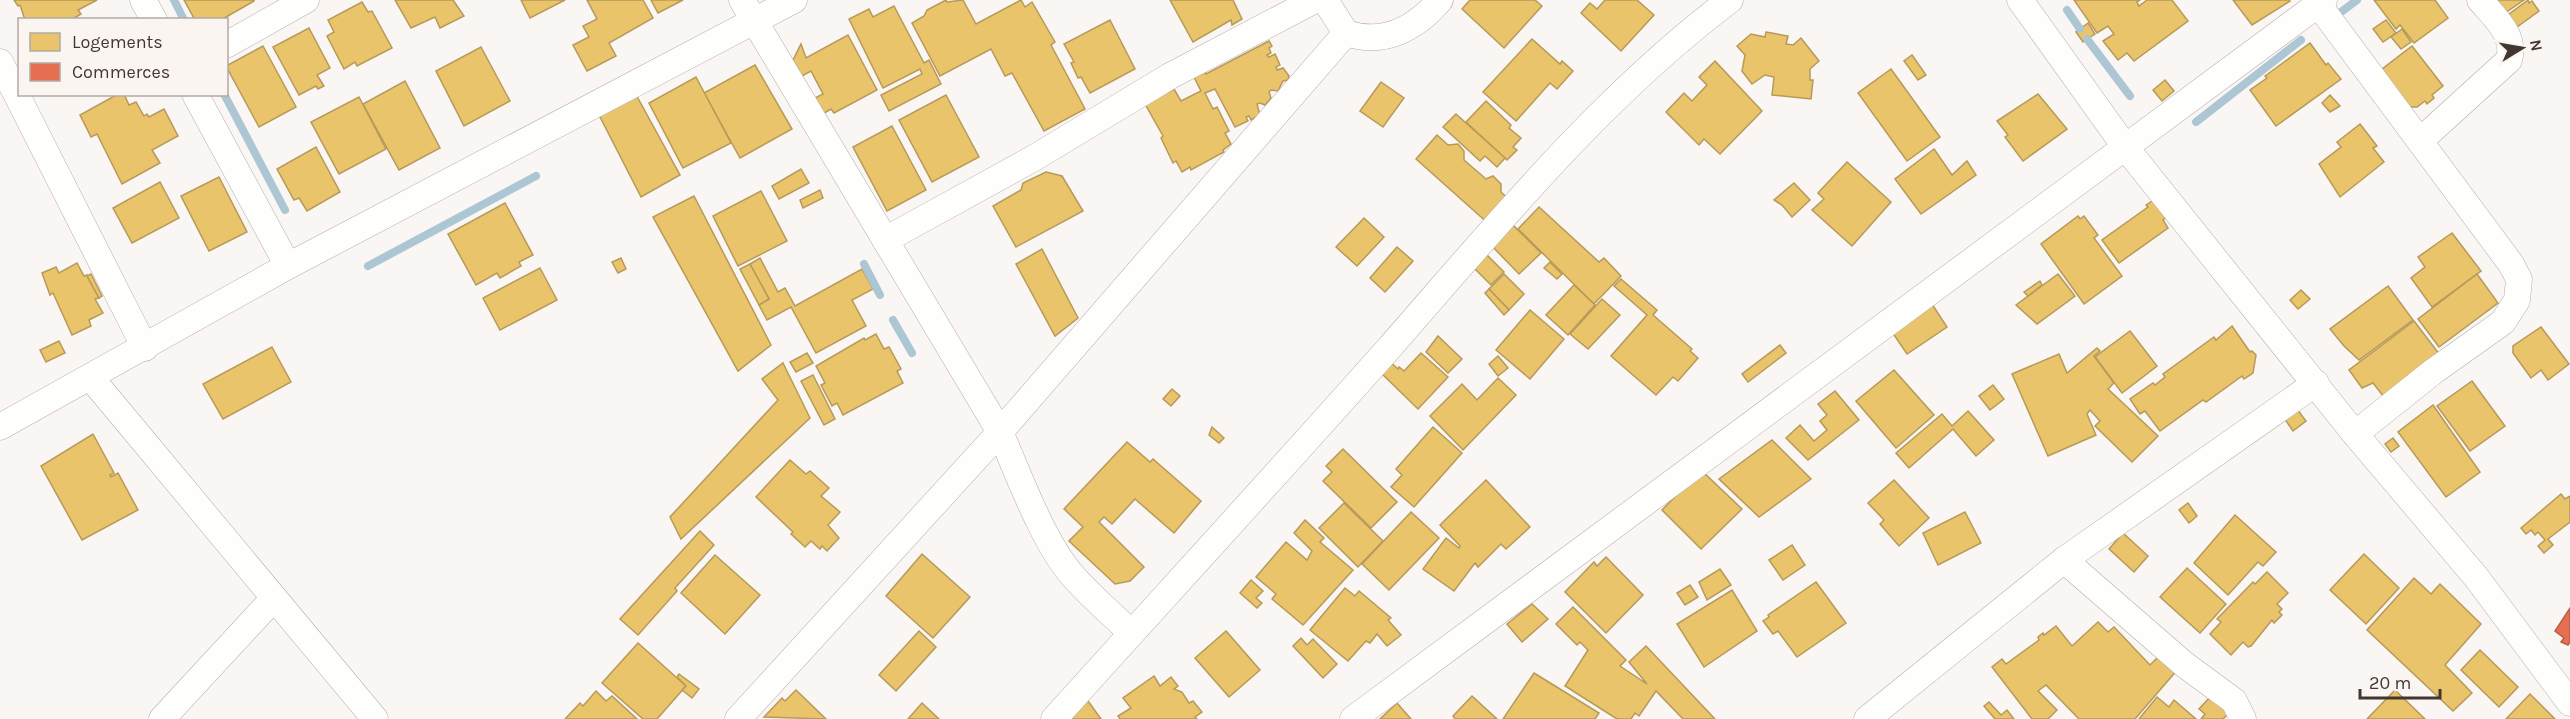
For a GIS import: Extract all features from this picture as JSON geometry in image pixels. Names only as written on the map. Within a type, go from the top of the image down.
[{"type":"street","points":[[143,0],[152,18]]},
{"type":"street","points":[[228,44],[306,0]]},
{"type":"street","points":[[0,428],[748,11],[794,0]]},
{"type":"street","points":[[885,240],[1034,158],[1170,76],[1315,0]]},
{"type":"street","points":[[1326,0],[1347,33],[1358,37],[1374,38],[1401,32],[1428,14],[1440,0]]},
{"type":"street","points":[[1054,719],[1378,361],[1536,182],[1622,93],[1730,0]]},
{"type":"street","points":[[2020,0],[2126,148],[2355,434],[2476,577],[2570,703]]},
{"type":"street","points":[[2421,140],[2509,60],[2510,38],[2480,0]]},
{"type":"street","points":[[1353,719],[2321,2],[2511,264],[2519,279],[2517,300],[2503,322],[2434,371],[2355,434]]},
{"type":"street","points":[[748,11],[1000,432],[1059,558],[1072,576],[1131,633]]},
{"type":"street","points":[[738,719],[1000,432],[1347,33]]},
{"type":"street","points":[[0,62],[145,348]]},
{"type":"street","points":[[196,96],[288,266]]},
{"type":"street","points":[[91,378],[375,719]]},
{"type":"street","points":[[1867,719],[2064,560],[2316,383]]},
{"type":"street","points":[[2064,560],[2186,665],[2234,701],[2243,719]]},
{"type":"street","points":[[162,719],[274,598]]},
{"type":"building: Logements","points":[[14,0],[97,0],[78,10],[81,14],[74,18],[24,18],[20,5],[18,6]]},
{"type":"building: Logements","points":[[184,0],[254,0],[224,18],[194,18]]},
{"type":"building: Logements","points":[[395,0],[453,0],[464,16],[440,28],[435,17],[411,28]]},
{"type":"building: Logements","points":[[521,0],[565,0],[530,18]]},
{"type":"building: Logements","points":[[587,0],[643,0],[653,18],[609,43],[616,56],[587,71],[573,45],[589,37],[583,26],[597,19]]},
{"type":"building: Logements","points":[[651,0],[683,0],[658,13]]},
{"type":"building: Logements","points":[[946,0],[947,2],[963,0],[976,24],[1021,0],[1025,7],[1032,2],[1055,42],[1051,45],[1085,109],[1044,131],[1012,73],[1005,76],[991,49],[940,76],[912,23],[924,16],[927,10]]},
{"type":"building: Logements","points":[[1170,0],[1233,0],[1242,19],[1232,25],[1231,20],[1193,42]]},
{"type":"building: Logements","points":[[1470,0],[1535,0],[1542,6],[1504,48],[1462,9]]},
{"type":"building: Logements","points":[[1605,0],[1637,0],[1654,15],[1621,51],[1581,13],[1590,3],[1597,9]]},
{"type":"building: Logements","points":[[2074,0],[2140,0],[2137,2],[2139,6],[2147,0],[2172,0],[2188,21],[2134,61],[2127,53],[2118,60],[2103,41],[2114,34],[2108,26],[2097,33]]},
{"type":"building: Logements","points":[[2233,0],[2289,0],[2290,1],[2252,25]]},
{"type":"building: Logements","points":[[2374,0],[2435,0],[2448,18],[2414,43],[2400,25],[2396,29]]},
{"type":"building: Logements","points":[[2496,0],[2524,0],[2505,13]]},
{"type":"building: Logements","points":[[2528,0],[2529,3],[2532,1],[2539,11],[2517,27],[2508,15]]},
{"type":"building: Logements","points":[[362,2],[368,12],[372,11],[392,48],[357,66],[355,62],[344,69],[327,36],[334,32],[328,20]]},
{"type":"building: Logements","points":[[894,6],[924,63],[929,60],[941,84],[889,111],[881,95],[922,74],[920,69],[883,88],[849,19],[869,9],[873,17]]},
{"type":"building: Logements","points":[[1110,20],[1135,69],[1090,93],[1081,77],[1078,78],[1071,63],[1074,62],[1064,44]]},
{"type":"building: Logements","points":[[2386,20],[2396,33],[2383,42],[2373,29]]},
{"type":"building: Logements","points":[[2088,23],[2095,34],[2083,42],[2076,32]]},
{"type":"building: Logements","points":[[309,28],[330,68],[317,75],[324,86],[318,89],[316,86],[299,95],[273,47]]},
{"type":"building: Logements","points":[[2402,29],[2411,42],[2401,49],[2391,37]]},
{"type":"building: Logements","points":[[1766,32],[1788,36],[1786,44],[1793,45],[1801,38],[1819,61],[1810,69],[1810,80],[1813,80],[1811,99],[1772,95],[1774,77],[1765,75],[1752,84],[1742,71],[1745,55],[1737,46],[1751,34],[1765,37]]},
{"type":"building: Logements","points":[[848,35],[877,90],[834,113],[831,109],[821,115],[813,99],[823,94],[811,71],[802,76],[793,60],[801,44],[806,58]]},
{"type":"building: Logements","points":[[1532,39],[1560,64],[1562,61],[1573,71],[1557,89],[1550,83],[1516,121],[1483,92]]},
{"type":"building: Logements","points":[[1269,41],[1272,46],[1269,48],[1271,53],[1267,55],[1269,57],[1275,54],[1280,65],[1276,67],[1277,70],[1283,68],[1289,76],[1288,80],[1283,81],[1278,91],[1269,92],[1271,98],[1265,105],[1257,104],[1260,115],[1251,120],[1249,116],[1246,117],[1248,121],[1235,127],[1215,89],[1205,93],[1213,109],[1217,107],[1229,131],[1225,133],[1231,144],[1223,150],[1224,152],[1191,170],[1190,167],[1182,172],[1176,161],[1173,163],[1161,138],[1163,136],[1145,104],[1174,89],[1181,101],[1201,91],[1194,77],[1205,72],[1206,74]]},
{"type":"building: Logements","points":[[2310,43],[2326,65],[2328,63],[2341,79],[2276,126],[2250,90]]},
{"type":"building: Logements","points":[[263,46],[296,107],[259,127],[228,70],[228,65]]},
{"type":"building: Logements","points":[[2412,46],[2443,86],[2432,95],[2434,98],[2427,104],[2425,101],[2417,107],[2397,107],[2373,76]]},
{"type":"building: Logements","points":[[481,47],[510,101],[464,126],[436,71]]},
{"type":"building: Logements","points":[[1912,55],[1926,75],[1918,80],[1904,61]]},
{"type":"building: Logements","points":[[1715,61],[1762,111],[1720,154],[1704,139],[1699,145],[1666,112],[1684,93],[1692,101],[1707,85],[1699,77]]},
{"type":"building: Logements","points":[[755,65],[792,129],[740,158],[704,93]]},
{"type":"building: Logements","points":[[1891,69],[1940,137],[1907,161],[1858,93]]},
{"type":"building: Logements","points":[[696,77],[731,143],[683,168],[649,103]]},
{"type":"building: Logements","points":[[2165,80],[2174,91],[2162,101],[2153,90]]},
{"type":"building: Logements","points":[[405,81],[440,148],[399,170],[363,104]]},
{"type":"building: Logements","points":[[1381,82],[1404,98],[1383,127],[1360,111]]},
{"type":"building: Logements","points":[[634,91],[680,175],[641,197],[597,111]]},
{"type":"building: Logements","points":[[2038,94],[2067,129],[2023,161],[2005,137],[2008,135],[1997,121]]},
{"type":"building: Logements","points":[[946,95],[979,157],[932,182],[899,120]]},
{"type":"building: Logements","points":[[2330,95],[2340,106],[2330,112],[2322,103]]},
{"type":"building: Logements","points":[[114,96],[125,96],[129,105],[136,102],[144,116],[147,114],[149,117],[164,109],[178,136],[152,150],[160,163],[122,184],[97,134],[91,137],[80,115]]},
{"type":"building: Logements","points":[[359,97],[386,149],[339,174],[311,122]]},
{"type":"building: Logements","points":[[1486,101],[1511,125],[1509,128],[1521,138],[1513,147],[1517,150],[1507,160],[1466,122]]},
{"type":"building: Logements","points":[[1456,114],[1505,158],[1497,167],[1485,156],[1480,161],[1443,127]]},
{"type":"building: Logements","points":[[2360,124],[2377,146],[2373,148],[2384,162],[2340,197],[2319,164],[2341,147],[2337,142]]},
{"type":"building: Logements","points":[[892,126],[926,190],[887,211],[853,147]]},
{"type":"building: Logements","points":[[1437,135],[1448,145],[1458,144],[1464,151],[1464,160],[1486,179],[1493,176],[1501,184],[1501,192],[1512,202],[1490,225],[1416,159]]},
{"type":"building: Logements","points":[[316,147],[340,192],[307,211],[299,198],[294,200],[277,169]]},
{"type":"building: Logements","points":[[1934,149],[1952,175],[1967,161],[1976,175],[1921,214],[1895,179]]},
{"type":"building: Logements","points":[[1847,162],[1891,202],[1852,246],[1812,210],[1824,199],[1818,193]]},
{"type":"building: Logements","points":[[801,169],[809,183],[779,199],[772,186]]},
{"type":"building: Logements","points":[[1046,172],[1062,176],[1083,211],[1016,247],[993,206],[1021,190],[1023,183]]},
{"type":"building: Logements","points":[[219,177],[247,232],[209,251],[181,196]]},
{"type":"building: Logements","points":[[160,182],[179,218],[132,243],[113,208]]},
{"type":"building: Logements","points":[[1794,183],[1810,200],[1792,217],[1782,205],[1774,200]]},
{"type":"building: Logements","points":[[820,190],[823,198],[803,208],[800,200]]},
{"type":"building: Logements","points":[[761,191],[787,241],[738,266],[713,216]]},
{"type":"building: Logements","points":[[694,196],[771,345],[738,371],[653,217]]},
{"type":"building: Logements","points":[[2155,199],[2167,217],[2163,220],[2168,228],[2119,263],[2102,240],[2148,207],[2146,205]]},
{"type":"building: Logements","points":[[505,203],[533,255],[519,262],[521,266],[500,278],[497,273],[476,285],[448,234]]},
{"type":"building: Logements","points":[[1539,207],[1599,262],[1604,258],[1621,276],[1594,304],[1518,229]]},
{"type":"building: Logements","points":[[2078,216],[2080,219],[2084,216],[2098,235],[2094,238],[2122,276],[2084,304],[2041,244]]},
{"type":"building: Logements","points":[[1364,218],[1384,237],[1357,266],[1336,247]]},
{"type":"building: Logements","points":[[1509,221],[1541,253],[1519,274],[1488,242]]},
{"type":"building: Logements","points":[[2452,233],[2481,271],[2432,307],[2411,278],[2425,267],[2418,257]]},
{"type":"building: Logements","points":[[1397,247],[1413,261],[1385,292],[1370,278]]},
{"type":"building: Logements","points":[[1042,249],[1078,318],[1055,336],[1016,264]]},
{"type":"building: Logements","points":[[1483,251],[1504,272],[1491,285],[1470,264]]},
{"type":"building: Logements","points":[[621,258],[626,269],[618,273],[612,262]]},
{"type":"building: Logements","points":[[760,258],[778,292],[785,288],[795,306],[862,269],[873,289],[852,300],[866,326],[816,353],[791,307],[767,320],[759,305],[769,299],[750,264]]},
{"type":"building: Logements","points":[[1550,262],[1562,274],[1557,279],[1544,268]]},
{"type":"building: Logements","points":[[77,263],[84,276],[87,275],[99,298],[95,299],[103,313],[89,320],[91,326],[72,335],[53,293],[50,295],[42,273],[56,267],[59,273]]},
{"type":"building: Logements","points":[[750,264],[769,299],[759,305],[740,269]]},
{"type":"building: Logements","points":[[540,268],[557,300],[500,330],[483,298]]},
{"type":"building: Logements","points":[[91,274],[102,296],[99,298],[87,276]]},
{"type":"building: Logements","points":[[1504,274],[1524,294],[1509,310],[1489,289]]},
{"type":"building: Logements","points":[[2058,274],[2075,296],[2037,324],[2016,305]]},
{"type":"building: Logements","points":[[2477,274],[2498,303],[2439,347],[2418,319]]},
{"type":"building: Logements","points":[[1621,279],[1657,310],[1653,315],[1692,349],[1690,351],[1698,358],[1678,381],[1673,377],[1656,395],[1611,356],[1647,315],[1614,286]]},
{"type":"building: Logements","points":[[2040,281],[2042,285],[2028,296],[2024,292]]},
{"type":"building: Logements","points":[[1574,285],[1595,305],[1568,335],[1546,315]]},
{"type":"building: Logements","points":[[2388,286],[2413,320],[2359,360],[2330,329]]},
{"type":"building: Logements","points":[[1489,289],[1509,310],[1504,315],[1485,293]]},
{"type":"building: Logements","points":[[2301,290],[2310,299],[2298,309],[2290,300]]},
{"type":"building: Logements","points":[[1928,298],[1947,327],[1907,354],[1888,326]]},
{"type":"building: Logements","points":[[1602,299],[1620,315],[1588,349],[1570,334]]},
{"type":"building: Logements","points":[[1530,310],[1564,339],[1530,379],[1496,350]]},
{"type":"building: Logements","points":[[2414,321],[2440,355],[2384,397],[2373,383],[2362,388],[2349,370]]},
{"type":"building: Logements","points":[[2232,326],[2250,352],[2256,355],[2253,373],[2244,379],[2242,376],[2206,402],[2203,400],[2160,431],[2145,411],[2140,414],[2130,399],[2153,383],[2155,385],[2165,377],[2163,374],[2214,337],[2216,340]]},
{"type":"building: Logements","points":[[2541,327],[2569,364],[2548,380],[2541,370],[2531,378],[2513,353],[2513,346]]},
{"type":"building: Logements","points":[[2130,331],[2157,366],[2122,393],[2095,357]]},
{"type":"building: Logements","points":[[876,334],[884,349],[889,347],[901,369],[897,371],[903,383],[843,415],[837,403],[832,406],[821,385],[825,383],[816,366],[864,338],[865,340]]},
{"type":"building: Logements","points":[[1438,336],[1462,359],[1448,373],[1426,352]]},
{"type":"building: Logements","points":[[59,341],[65,353],[46,362],[40,350]]},
{"type":"building: Logements","points":[[1780,345],[1786,353],[1748,382],[1742,374]]},
{"type":"building: Logements","points":[[272,347],[291,382],[223,419],[203,384]]},
{"type":"building: Logements","points":[[2097,348],[2100,351],[2094,356],[2114,383],[2108,389],[2158,436],[2132,462],[2095,426],[2100,421],[2090,410],[2087,414],[2096,435],[2048,456],[2012,374],[2059,354],[2067,373]]},
{"type":"building: Logements","points":[[807,353],[813,363],[796,372],[790,362]]},
{"type":"building: Logements","points":[[1421,353],[1448,377],[1418,409],[1377,369],[1387,359],[1398,369],[1399,367],[1404,371]]},
{"type":"building: Logements","points":[[1498,356],[1508,368],[1498,376],[1489,364]]},
{"type":"building: Logements","points":[[783,363],[810,418],[681,539],[670,517],[778,400],[762,379]]},
{"type":"building: Logements","points":[[1894,370],[1934,415],[1896,448],[1856,401]]},
{"type":"building: Logements","points":[[813,375],[835,419],[824,425],[801,381]]},
{"type":"building: Logements","points":[[1498,378],[1516,395],[1463,450],[1430,416],[1462,384],[1477,400]]},
{"type":"building: Logements","points":[[2472,381],[2505,426],[2470,451],[2437,406]]},
{"type":"building: Logements","points":[[1993,385],[2004,399],[1990,410],[1979,396]]},
{"type":"building: Logements","points":[[1172,389],[1180,396],[1171,406],[1163,399]]},
{"type":"building: Logements","points":[[1835,391],[1859,420],[1808,460],[1786,438],[1800,425],[1814,441],[1827,430],[1820,421],[1827,415],[1818,404]]},
{"type":"building: Logements","points":[[2433,405],[2480,472],[2446,497],[2398,432]]},
{"type":"building: Logements","points":[[2297,409],[2306,421],[2293,431],[2284,418]]},
{"type":"building: Logements","points":[[1968,411],[1994,440],[1976,456],[1953,429],[1909,468],[1896,453],[1942,414],[1952,426]]},
{"type":"building: Logements","points":[[1212,427],[1224,438],[1219,443],[1209,435]]},
{"type":"building: Logements","points":[[1433,427],[1462,453],[1414,507],[1391,487],[1402,475],[1396,469]]},
{"type":"building: Logements","points":[[93,434],[114,473],[110,475],[111,477],[118,473],[138,510],[82,540],[41,466]]},
{"type":"building: Logements","points":[[2393,438],[2399,446],[2391,452],[2385,444]]},
{"type":"building: Logements","points":[[1772,440],[1811,479],[1759,517],[1719,479]]},
{"type":"building: Logements","points":[[1127,442],[1150,462],[1153,459],[1201,501],[1174,533],[1135,499],[1112,524],[1104,517],[1099,522],[1144,567],[1130,581],[1115,584],[1069,541],[1083,527],[1064,509]]},
{"type":"building: Logements","points":[[1343,449],[1397,502],[1371,528],[1323,481],[1332,472],[1326,466]]},
{"type":"building: Logements","points":[[790,460],[806,474],[810,471],[829,488],[821,496],[840,512],[828,525],[839,538],[827,551],[822,546],[820,549],[811,541],[805,547],[791,534],[793,532],[756,497]]},
{"type":"building: Logements","points":[[1701,470],[1742,509],[1701,549],[1662,510]]},
{"type":"building: Logements","points":[[1486,480],[1530,527],[1506,549],[1501,544],[1478,567],[1475,563],[1454,591],[1423,569],[1446,538],[1459,548],[1460,546],[1440,525]]},
{"type":"building: Logements","points":[[1894,480],[1929,518],[1899,546],[1880,524],[1884,520],[1868,503]]},
{"type":"building: Logements","points":[[2561,494],[2565,499],[2570,496],[2570,522],[2548,539],[2553,545],[2544,553],[2538,546],[2545,540],[2538,532],[2535,535],[2531,530],[2526,534],[2521,528]]},
{"type":"building: Logements","points":[[1344,503],[1383,541],[1358,567],[1319,528]]},
{"type":"building: Logements","points":[[2188,503],[2197,516],[2189,523],[2179,510]]},
{"type":"building: Logements","points":[[1411,512],[1439,538],[1389,590],[1362,564]]},
{"type":"building: Logements","points":[[1965,512],[1981,543],[1938,565],[1923,533]]},
{"type":"building: Logements","points":[[2235,515],[2276,552],[2263,566],[2258,562],[2228,595],[2194,563]]},
{"type":"building: Logements","points":[[1305,520],[1324,538],[1320,542],[1353,570],[1303,625],[1272,599],[1276,594],[1256,577],[1286,542],[1307,560],[1312,551],[1294,533]]},
{"type":"building: Logements","points":[[700,531],[714,545],[675,588],[677,591],[638,635],[620,619]]},
{"type":"building: Logements","points":[[2123,533],[2148,556],[2134,572],[2109,549]]},
{"type":"building: Logements","points":[[1792,545],[1805,565],[1783,580],[1769,560]]},
{"type":"building: Logements","points":[[922,554],[970,597],[933,638],[886,596]]},
{"type":"building: Logements","points":[[2364,554],[2399,588],[2366,624],[2330,590]]},
{"type":"building: Logements","points":[[715,555],[760,595],[725,634],[681,593]]},
{"type":"building: Logements","points":[[1606,557],[1643,595],[1606,633],[1565,592],[1594,562],[1597,566]]},
{"type":"building: Logements","points":[[2187,568],[2226,604],[2200,633],[2160,597]]},
{"type":"building: Logements","points":[[1720,569],[1731,585],[1707,600],[1699,582]]},
{"type":"building: Logements","points":[[2267,572],[2288,593],[2277,604],[2282,609],[2279,612],[2282,615],[2274,623],[2272,620],[2251,646],[2248,647],[2243,642],[2231,655],[2210,634],[2221,622],[2217,619],[2253,582],[2255,584]]},
{"type":"building: Logements","points":[[2414,578],[2431,594],[2440,584],[2481,624],[2445,665],[2472,693],[2453,711],[2367,630]]},
{"type":"building: Logements","points":[[1251,580],[1263,591],[1256,598],[1262,603],[1257,608],[1240,593]]},
{"type":"building: Logements","points":[[1816,582],[1846,623],[1797,657],[1778,631],[1773,634],[1763,621],[1769,617],[1768,615]]},
{"type":"building: Logements","points":[[1690,585],[1698,597],[1685,605],[1677,593]]},
{"type":"building: Logements","points":[[1345,588],[1355,596],[1359,591],[1391,618],[1388,620],[1401,635],[1387,646],[1377,634],[1370,643],[1366,641],[1348,661],[1310,630]]},
{"type":"building: Logements","points":[[1732,590],[1757,631],[1704,667],[1677,624]]},
{"type":"building: Logements","points":[[1532,604],[1548,619],[1522,642],[1507,624]]},
{"type":"building: Logements","points":[[1573,607],[1626,660],[1620,666],[1647,684],[1629,662],[1646,646],[1715,719],[1683,719],[1656,691],[1639,716],[1635,713],[1631,719],[1617,719],[1565,686],[1588,650],[1580,642],[1577,645],[1556,624]]},
{"type":"building: Logements","points":[[2098,622],[2108,632],[2114,627],[2150,665],[2161,654],[2178,669],[2135,719],[2079,719],[2046,685],[2038,691],[2057,710],[2048,719],[2032,719],[1992,667],[2002,659],[2006,664],[2039,640],[2038,637],[2043,633],[2044,635],[2056,626],[2072,646]]},
{"type":"building: Logements","points":[[919,631],[936,647],[896,691],[879,675]]},
{"type":"building: Logements","points":[[1226,631],[1260,670],[1229,697],[1195,658]]},
{"type":"building: Logements","points":[[1301,638],[1307,645],[1313,639],[1337,664],[1323,678],[1293,646]]},
{"type":"building: Logements","points":[[638,643],[686,686],[657,719],[643,719],[602,683]]},
{"type":"building: Logements","points":[[2480,650],[2518,687],[2499,707],[2461,670]]},
{"type":"building: Logements","points":[[1534,673],[1599,713],[1595,719],[1503,719]]},
{"type":"building: Logements","points":[[679,674],[699,689],[692,698],[682,690],[686,686],[677,677]]},
{"type":"building: Logements","points":[[1154,676],[1160,686],[1171,677],[1178,686],[1174,689],[1182,692],[1189,703],[1193,701],[1202,712],[1195,717],[1197,719],[1120,719],[1118,716],[1131,708],[1123,698]]},
{"type":"building: Logements","points":[[2209,688],[2228,714],[2223,719],[2201,719],[2205,714],[2199,709],[2211,696]]},
{"type":"building: Logements","points":[[796,690],[826,719],[764,717],[782,698],[785,701]]},
{"type":"building: Logements","points":[[2395,690],[2425,719],[2367,719]]},
{"type":"building: Logements","points":[[596,691],[606,701],[612,696],[637,719],[565,719],[580,703],[583,706]]},
{"type":"building: Logements","points":[[2530,694],[2555,719],[2506,719]]},
{"type":"building: Logements","points":[[1472,696],[1497,719],[1455,719],[1453,716]]},
{"type":"building: Logements","points":[[2157,697],[2169,707],[2174,700],[2196,719],[2139,719]]},
{"type":"building: Logements","points":[[1088,701],[1101,719],[1064,719]]},
{"type":"building: Logements","points":[[1989,702],[2001,715],[2007,710],[2014,719],[1995,719],[1984,706]]},
{"type":"building: Logements","points":[[922,703],[939,719],[908,719]]},
{"type":"building: Logements","points":[[1397,703],[1411,719],[1380,719]]},
{"type":"building: Commerces","points":[[2570,608],[2570,642],[2568,645],[2561,642],[2564,638],[2555,631]]},
{"type":"waterway","points":[[174,0],[183,18]]},
{"type":"waterway","points":[[2337,15],[2357,0]]},
{"type":"waterway","points":[[2067,10],[2080,29]]},
{"type":"waterway","points":[[2087,39],[2130,96]]},
{"type":"waterway","points":[[2196,122],[2301,40]]},
{"type":"waterway","points":[[225,96],[285,210]]},
{"type":"waterway","points":[[368,266],[536,176]]},
{"type":"waterway","points":[[864,264],[880,295]]},
{"type":"waterway","points":[[893,320],[912,353]]}]
